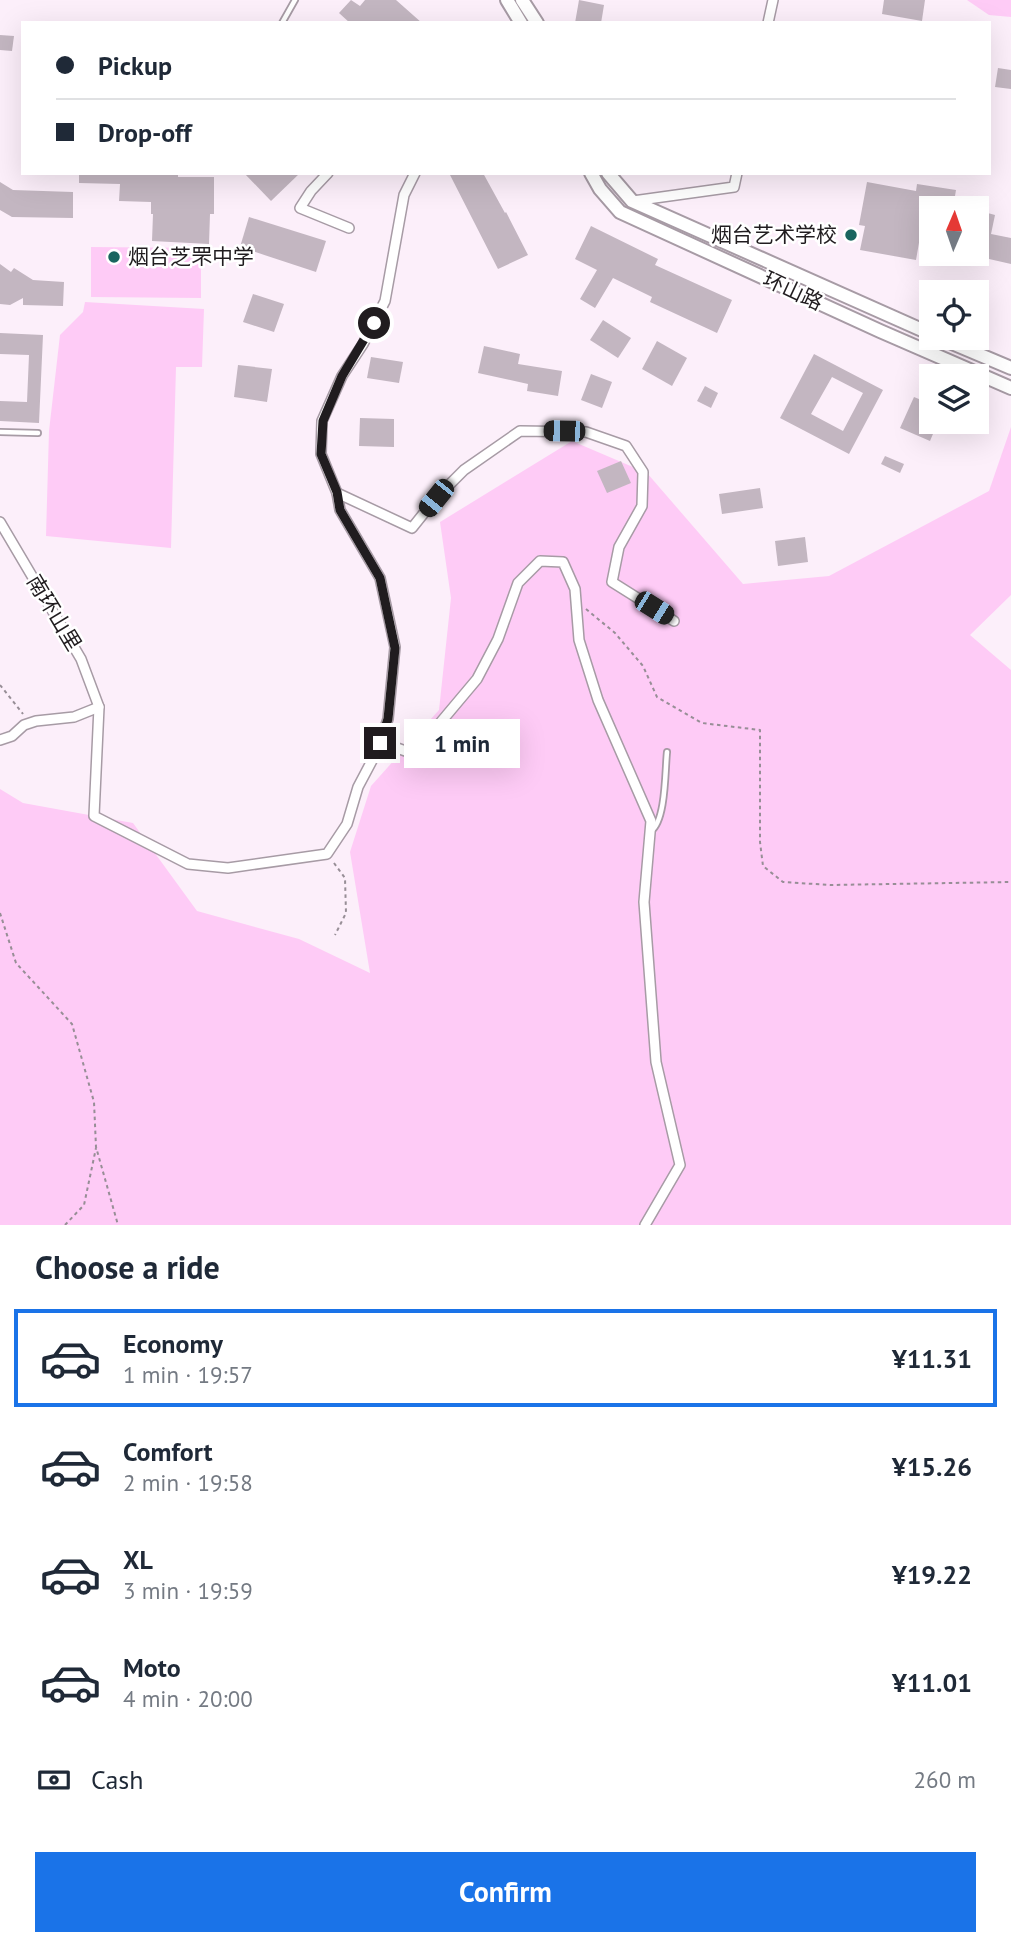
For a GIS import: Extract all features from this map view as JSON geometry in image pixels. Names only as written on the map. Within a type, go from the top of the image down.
[{"type":"main road","points":[[506,0],[520,21]]},
{"type":"main road","points":[[522,0],[536,21]]},
{"type":"main road","name":"环山路","points":[[592,175],[600,189],[620,212],[1011,388]]},
{"type":"main road","name":"环山路","points":[[610,175],[632,201],[919,329]]},
{"type":"main road","points":[[968,350],[1011,368]]},
{"type":"street","points":[[768,21],[773,0]]},
{"type":"street","points":[[326,175],[300,208],[349,228]]},
{"type":"street","points":[[0,740],[36,721],[74,717],[99,708],[94,816],[188,864],[228,868],[327,854],[347,824],[358,787],[380,743],[388,719],[395,648],[380,578],[340,510],[337,492],[321,454],[323,421],[342,376],[363,344],[385,301],[404,195],[414,175]]},
{"type":"street","points":[[632,201],[734,187],[737,175]]},
{"type":"street","points":[[337,492],[412,528],[436,498],[464,470],[520,431],[586,432],[626,446],[642,472],[642,506],[619,547],[612,582],[674,621]]},
{"type":"street","name":"南环山里","points":[[0,522],[81,659],[99,708]]},
{"type":"street","points":[[397,748],[414,754],[477,679],[498,639],[518,583],[540,561],[563,562],[575,589],[579,640],[594,688],[651,821],[644,902],[656,1062],[681,1165],[645,1225]]},
{"type":"lane","points":[[283,21],[295,0]]},
{"type":"lane","points":[[0,432],[38,433]]},
{"type":"lane","points":[[650,832],[657,827],[661,814],[667,751]]},
{"type":"path","points":[[576,600],[622,641],[643,666],[657,697],[702,723],[760,730],[762,866],[783,883],[830,885],[1011,882]]},
{"type":"path","points":[[0,685],[25,717],[36,721]]},
{"type":"path","points":[[327,854],[345,878],[346,913],[335,935]]},
{"type":"path","points":[[0,913],[16,963],[72,1024],[94,1102],[96,1147],[118,1225]]},
{"type":"path","points":[[65,1225],[84,1205],[96,1147]]},
{"type":"shaded area","points":[[967,0],[1011,0],[1011,17],[989,15]]},
{"type":"shaded area","points":[[91,247],[201,248],[201,298],[91,297]]},
{"type":"shaded area","points":[[85,302],[204,309],[202,367],[176,367],[171,548],[46,536],[49,431],[60,335],[83,312]]},
{"type":"shaded area","points":[[1011,427],[1011,595],[970,635],[1011,670],[1011,1225],[0,1225],[0,789],[23,803],[133,823],[197,911],[299,939],[370,973],[350,852],[371,786],[439,710],[451,598],[440,522],[572,441],[647,473],[743,584],[829,576],[989,491]]},
{"type":"building","points":[[351,0],[360,6],[365,0],[396,0],[420,21],[348,21],[339,13]]},
{"type":"building","points":[[579,0],[604,5],[601,21],[575,21]]},
{"type":"building","points":[[884,0],[925,0],[922,21],[882,14]]},
{"type":"building","points":[[0,35],[14,36],[12,51],[0,50]]},
{"type":"building","points":[[998,68],[1011,70],[1011,89],[995,87]]},
{"type":"building","points":[[79,175],[214,177],[214,214],[210,214],[209,244],[152,241],[151,202],[119,201],[120,184],[79,183]]},
{"type":"building","points":[[246,175],[298,175],[271,201]]},
{"type":"building","points":[[450,175],[484,175],[528,255],[498,269]]},
{"type":"building","points":[[0,182],[13,190],[73,192],[73,218],[12,217],[0,210]]},
{"type":"building","points":[[867,182],[916,191],[917,184],[956,190],[955,196],[919,196],[919,243],[916,260],[860,250],[865,226],[859,225]]},
{"type":"building","points":[[989,213],[995,215],[991,234],[1011,238],[1011,264],[989,259]]},
{"type":"building","points":[[249,217],[326,241],[316,272],[240,247]]},
{"type":"building","points":[[591,226],[658,259],[655,265],[732,300],[717,333],[650,302],[652,297],[613,278],[595,308],[580,299],[597,270],[575,259]]},
{"type":"building","points":[[0,264],[11,272],[14,268],[33,280],[64,282],[63,306],[23,305],[23,298],[10,305],[0,304]]},
{"type":"building","points":[[253,294],[284,304],[274,332],[243,322]]},
{"type":"building","points":[[603,320],[631,338],[618,358],[590,340]]},
{"type":"building","points":[[0,333],[43,335],[39,423],[0,421],[0,401],[27,402],[29,355],[0,354]]},
{"type":"building","points":[[657,341],[687,358],[672,386],[642,369]]},
{"type":"building","points":[[484,346],[520,354],[518,364],[562,371],[558,396],[527,391],[528,384],[478,373]]},
{"type":"building","points":[[814,354],[883,390],[849,454],[780,418]],"holes":[[[832,377],[863,393],[843,431],[811,414]]]},
{"type":"building","points":[[371,357],[403,362],[399,383],[367,378]]},
{"type":"building","points":[[238,365],[272,369],[267,402],[234,397]]},
{"type":"building","points":[[591,374],[612,382],[602,408],[581,400]]},
{"type":"building","points":[[705,386],[718,393],[711,408],[697,401]]},
{"type":"building","points":[[914,397],[919,399],[919,434],[933,434],[930,441],[900,428]]},
{"type":"building","points":[[360,418],[394,419],[394,447],[359,446]]},
{"type":"building","points":[[885,456],[904,464],[900,473],[881,464]]},
{"type":"building","points":[[621,461],[631,483],[607,493],[597,471]]},
{"type":"building","points":[[760,488],[763,508],[722,514],[719,494]]},
{"type":"building","points":[[805,537],[808,562],[778,566],[775,541]]},
{"type":"place","name":"烟台艺术学校","points":[[851,235]]},
{"type":"place","name":"烟台芝罘中学","points":[[114,257]]},
{"type":"route","points":[[374,323],[342,376],[323,421],[321,454],[337,492],[340,510],[380,578],[395,648],[388,719],[380,743]]}]
